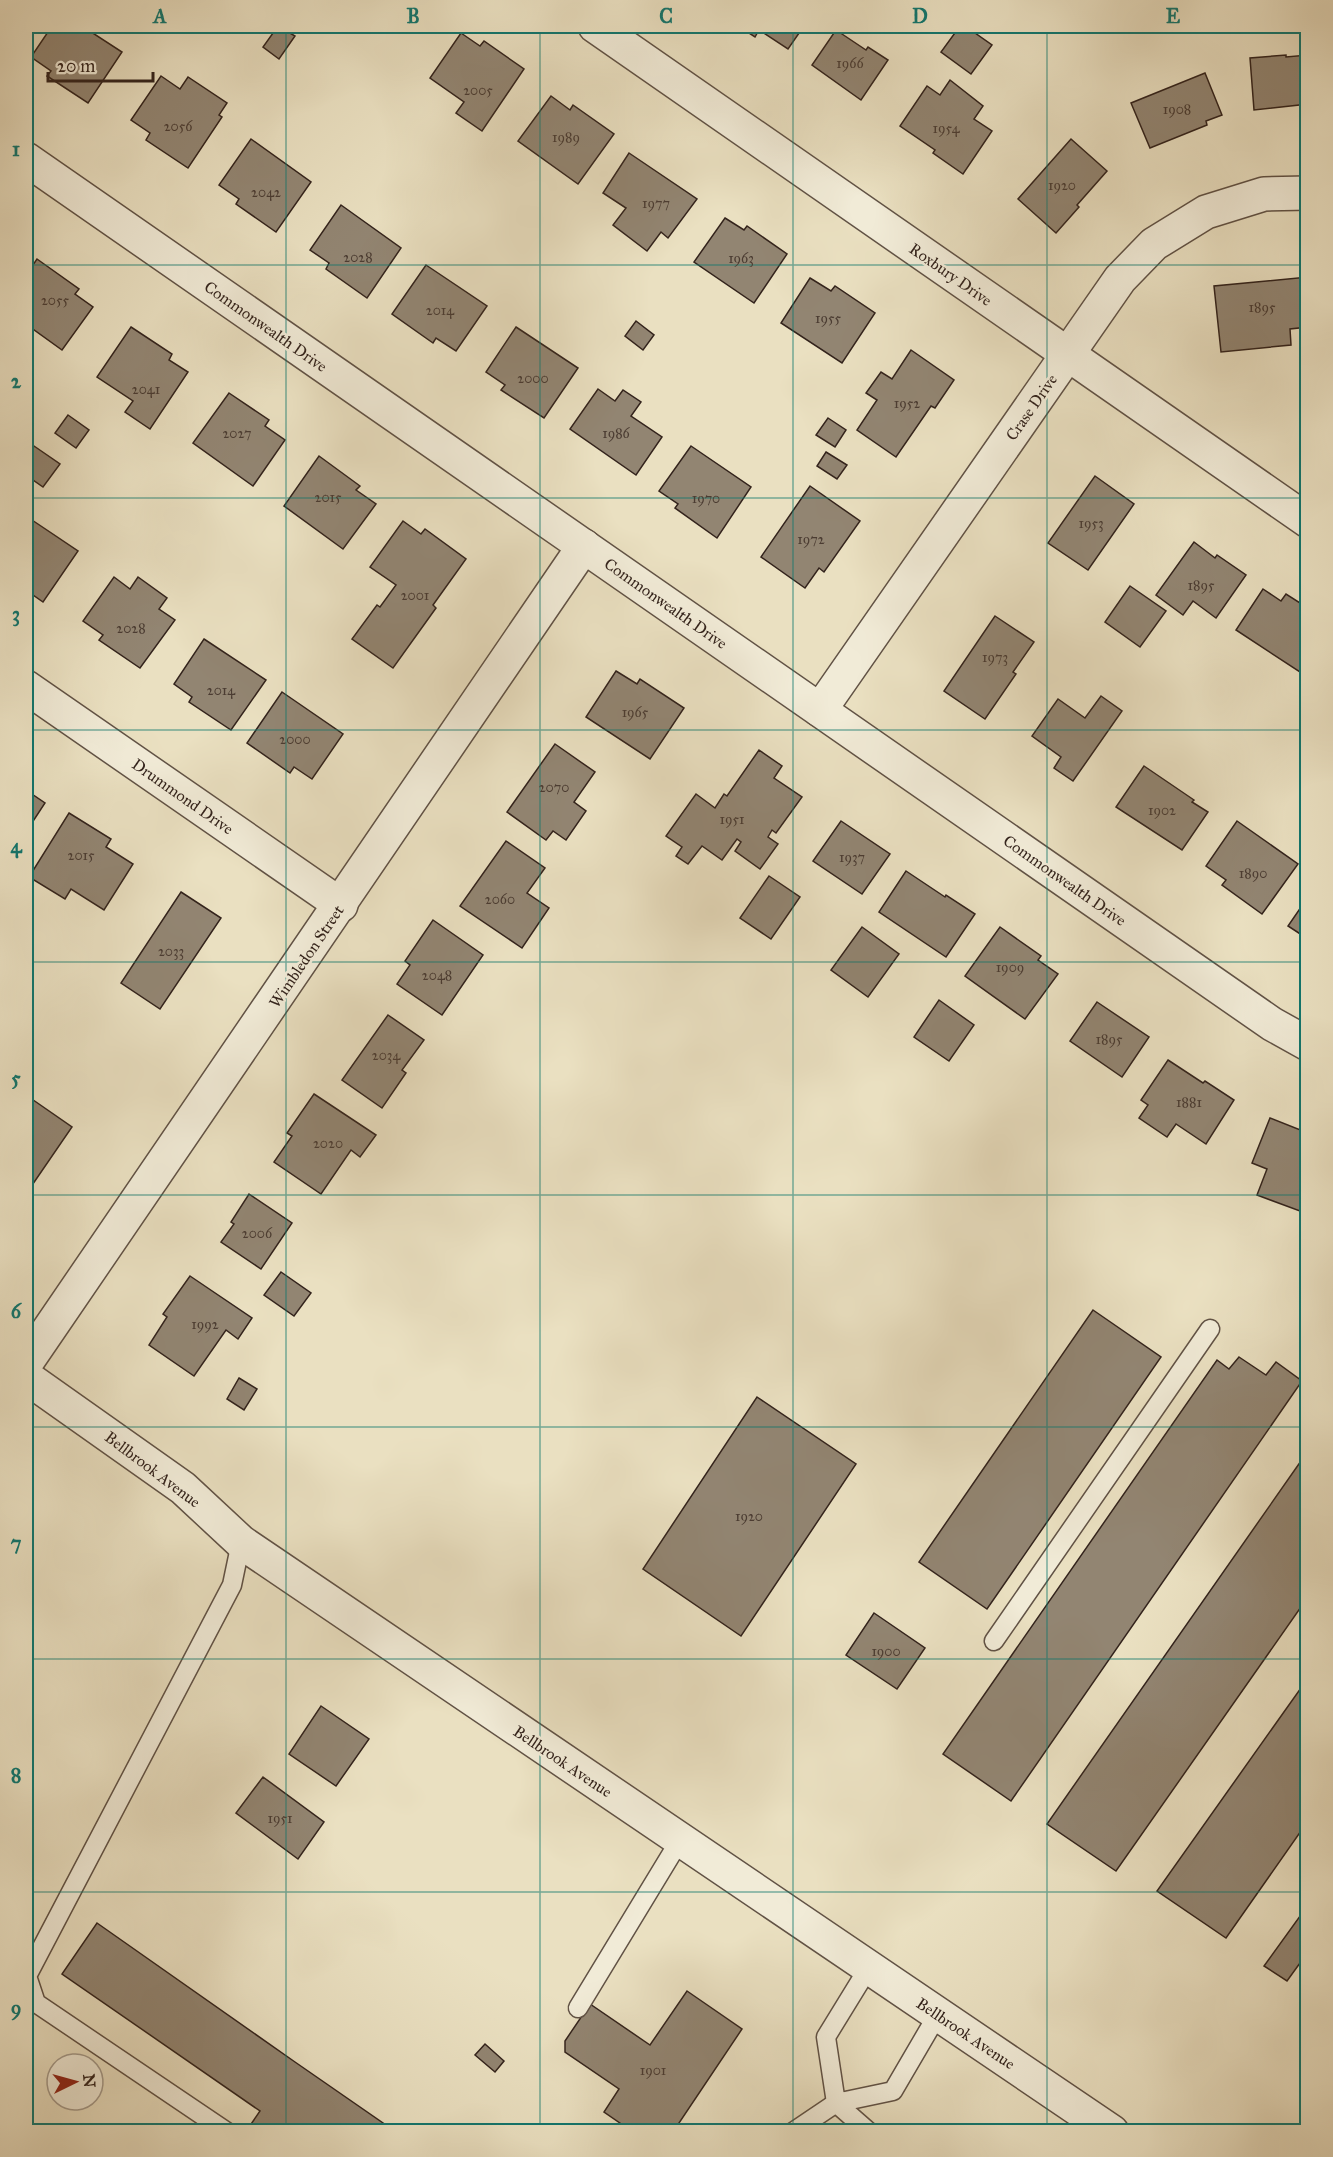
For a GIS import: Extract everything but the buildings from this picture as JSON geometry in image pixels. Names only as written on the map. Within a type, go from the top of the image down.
[{"type":"street","name":"Roxbury Drive","points":[[595,26],[1308,521]]},
{"type":"street","name":"Commonwealth Drive","points":[[26,159],[1272,1024],[1308,1044]]},
{"type":"street","name":"Crase Drive","points":[[820,710],[1120,279],[1154,244],[1206,212],[1264,194],[1308,193]]},
{"type":"street","name":"Wimbledon Street","points":[[27,1379],[341,905],[584,546]]},
{"type":"street","name":"Drummond Drive","points":[[26,687],[341,905]]},
{"type":"street","name":"Bellbrook Avenue","points":[[27,1379],[183,1488],[241,1542],[1112,2132]]},
{"type":"lane","points":[[994,1641],[1210,1329]]},
{"type":"lane","points":[[227,2132],[36,2004],[27,1976],[232,1585],[241,1542]]},
{"type":"lane","points":[[578,2008],[680,1840]]},
{"type":"lane","points":[[869,1967],[826,2037],[836,2103],[869,2132]]},
{"type":"lane","points":[[793,2132],[836,2103],[893,2091],[938,2014]]}]
